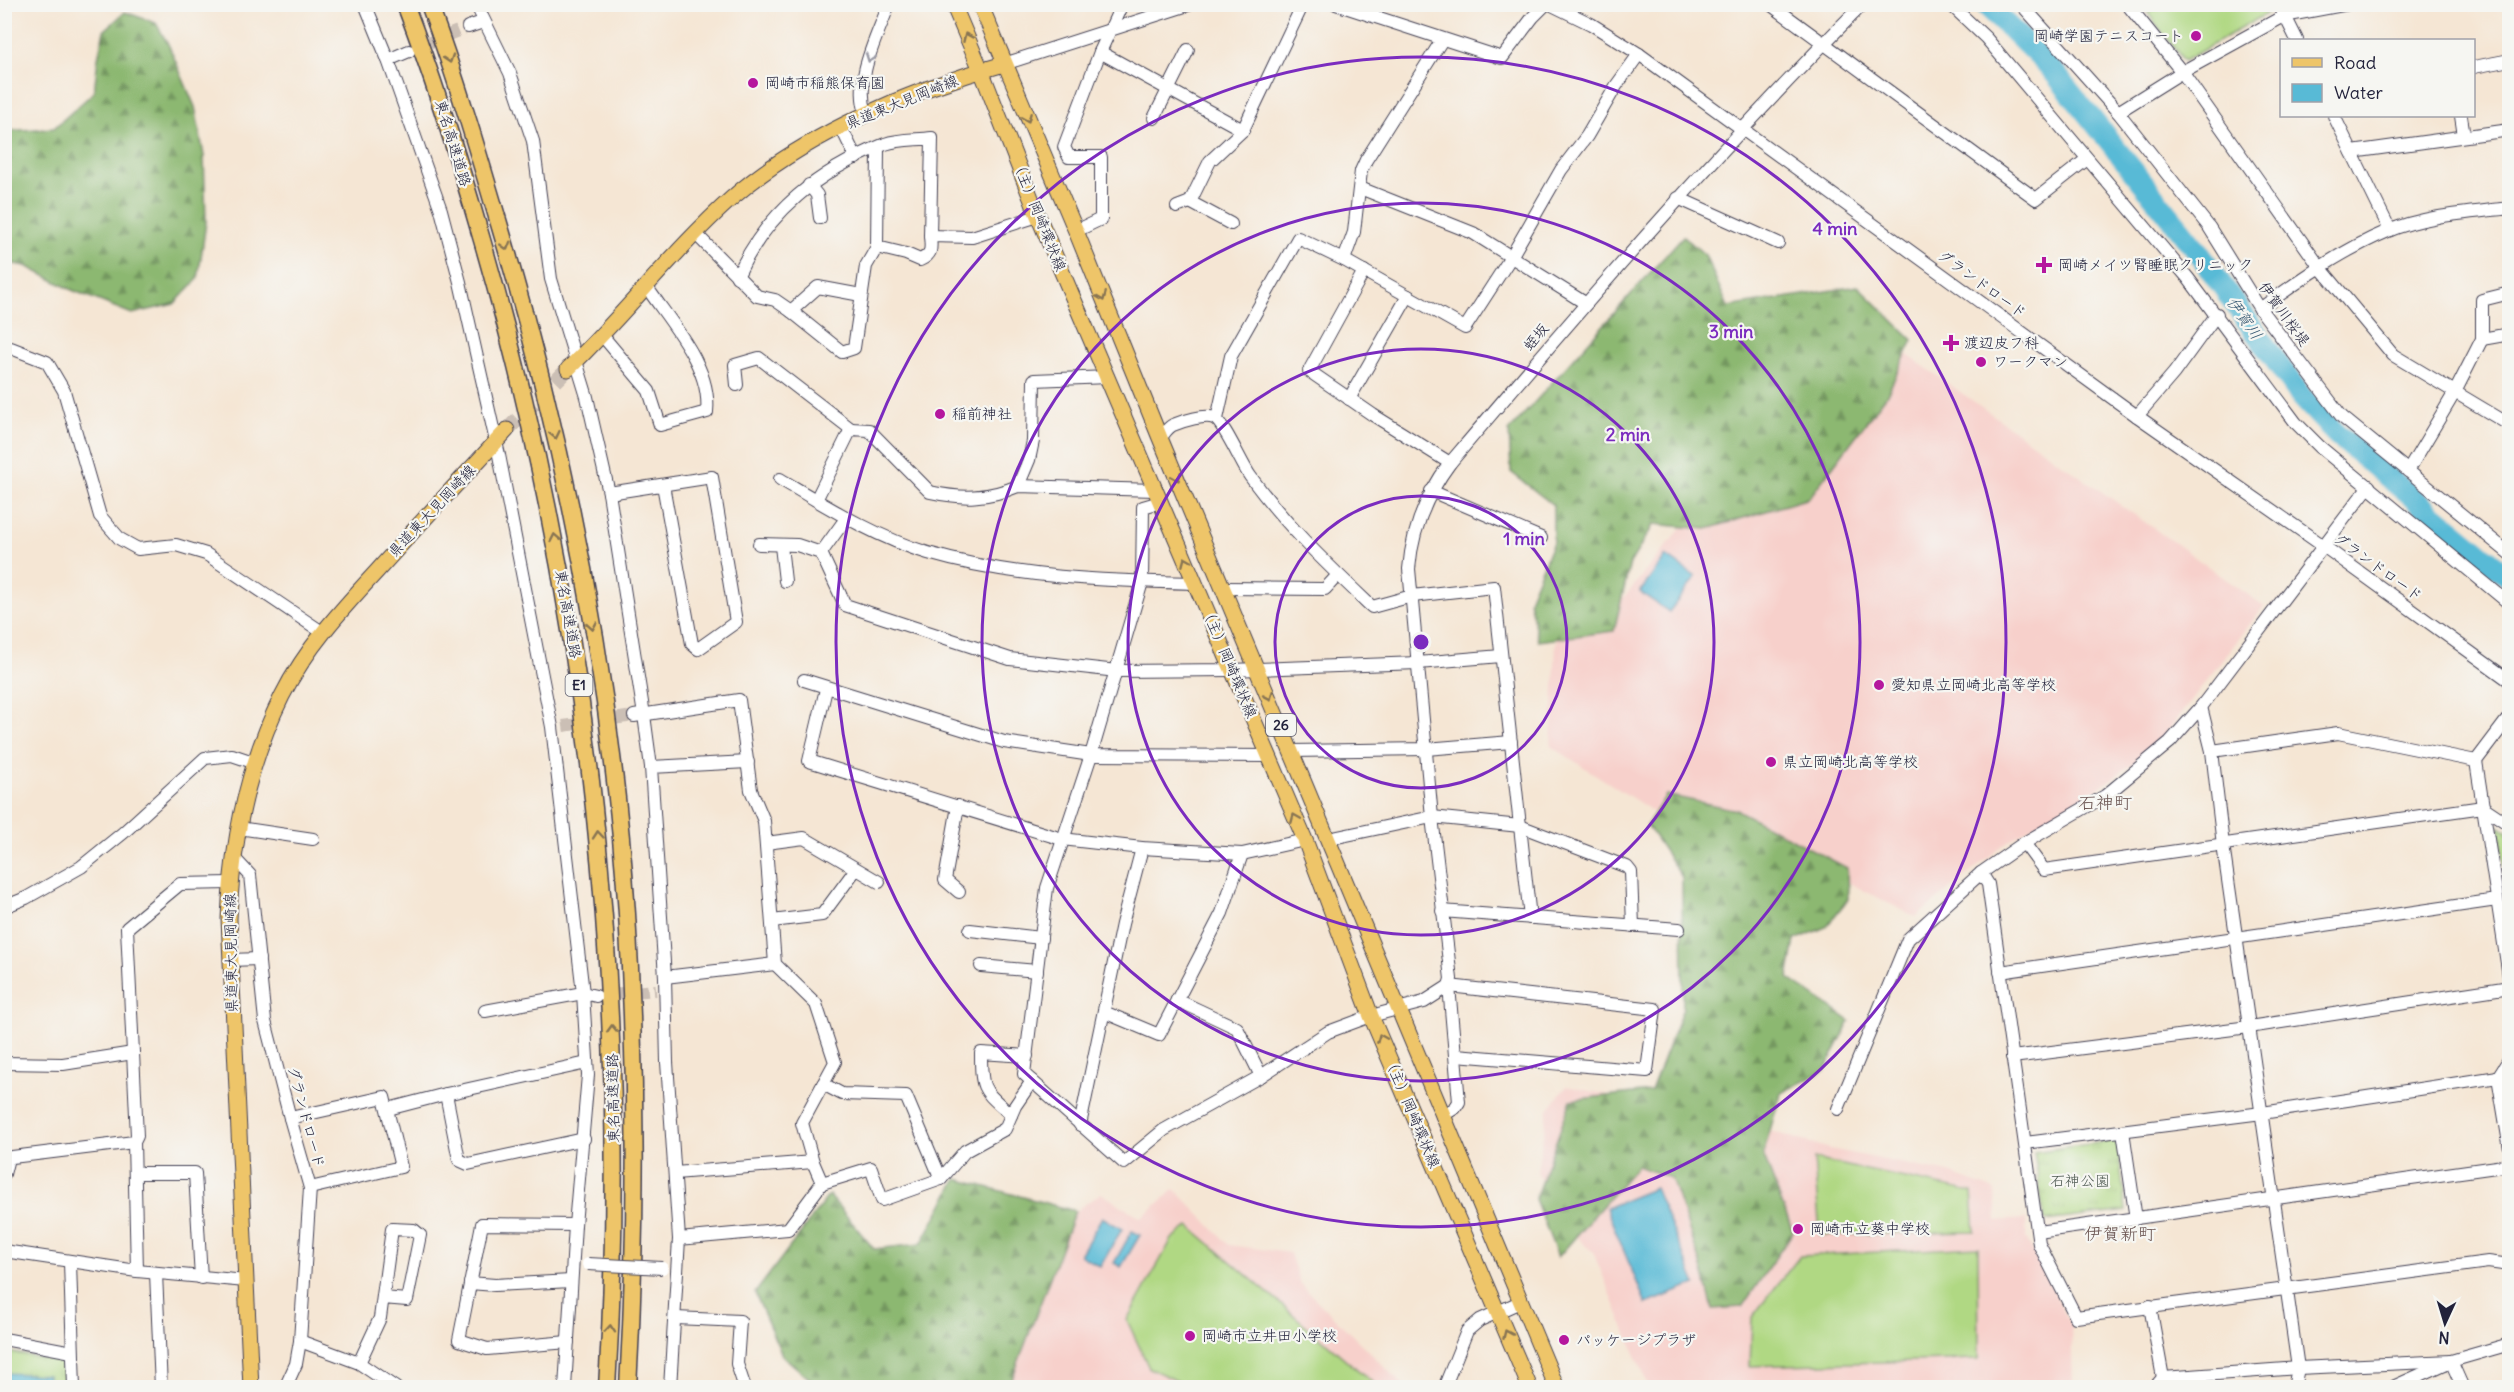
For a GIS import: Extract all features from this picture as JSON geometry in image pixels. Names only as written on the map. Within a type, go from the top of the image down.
[{"type":"highway","name":"東名高速道路","points":[[405,4],[426,59],[459,161],[499,299],[555,535],[575,656],[595,804],[605,911],[612,1026],[613,1267],[607,1388]]},
{"type":"highway","name":"東名高速道路","points":[[429,4],[480,156],[523,306],[561,465],[598,665],[614,778],[624,877],[633,1025],[636,1160],[633,1303],[628,1388]]},
{"type":"main road","name":"（主）岡崎環状線","points":[[953,4],[1038,216],[1305,840],[1371,1016],[1530,1388]]},
{"type":"main road","name":"（主）岡崎環状線","points":[[980,4],[1557,1388]]},
{"type":"main road","name":"県道東大見岡崎線","points":[[572,365],[732,198],[767,170],[866,113],[981,70],[1004,64]]},
{"type":"main road","name":"県道東大見岡崎線","points":[[251,1388],[230,960],[230,883],[236,859],[241,808],[254,762],[282,695],[322,632],[507,430]]},
{"type":"street","points":[[365,4],[388,60],[441,210],[460,282],[496,442],[557,726],[583,993],[588,1075],[575,1225],[565,1388]]},
{"type":"street","points":[[476,4],[510,73],[533,141],[551,279],[572,365],[587,397],[609,493],[639,716],[651,767],[665,977],[660,992],[679,1239],[670,1388]]},
{"type":"street","points":[[866,113],[861,98],[863,78],[889,4]]},
{"type":"street","points":[[1076,231],[1101,219],[1101,157],[1069,157],[1064,147],[1100,52],[1122,4]]},
{"type":"street","points":[[1004,64],[1191,4]]},
{"type":"street","points":[[1177,207],[1190,202],[1210,161],[1243,130],[1303,4]]},
{"type":"street","points":[[1336,4],[1502,58],[1533,17],[1548,4]]},
{"type":"street","name":"グランドロード","points":[[1548,4],[1591,24],[1639,54],[1744,128],[2137,416],[2322,545],[2510,681]]},
{"type":"street","points":[[1770,4],[2036,199],[2087,159]]},
{"type":"street","name":"蛭坂","points":[[1442,1116],[1455,1108],[1459,1102],[1449,986],[1451,979],[1432,817],[1409,568],[1410,551],[1431,491],[1449,463],[1678,198],[1863,4]]},
{"type":"street","points":[[1950,4],[1986,38],[2217,314],[2230,336],[2296,423],[2320,447],[2510,604]]},
{"type":"street","name":"伊賀川桜堤","points":[[2021,4],[2118,112],[2210,227],[2260,309],[2342,417],[2510,554]]},
{"type":"street","points":[[2127,4],[2182,72],[2319,266],[2393,355],[2510,425]]},
{"type":"street","points":[[2118,112],[2282,10],[2348,4]]},
{"type":"street","points":[[2282,10],[2296,39]]},
{"type":"street","points":[[468,27],[483,22]]},
{"type":"street","points":[[1344,260],[1354,232],[1361,171],[1442,40]]},
{"type":"street","points":[[1154,118],[1188,50]]},
{"type":"street","points":[[388,60],[409,51]]},
{"type":"street","points":[[1100,52],[1243,130]]},
{"type":"street","points":[[1217,419],[1231,356],[1298,238],[1344,260],[1465,328],[1511,257],[1561,170],[1587,136],[1616,86],[1639,54]]},
{"type":"street","points":[[2475,67],[2510,60]]},
{"type":"street","points":[[2334,117],[2390,230]]},
{"type":"street","points":[[2461,117],[2464,136]]},
{"type":"street","points":[[841,127],[856,158]]},
{"type":"street","points":[[2352,152],[2510,130]]},
{"type":"street","points":[[738,277],[750,250],[790,202],[809,185],[886,144],[932,138],[930,236],[932,251],[928,257],[921,260],[877,247]]},
{"type":"street","points":[[696,234],[757,296],[775,300],[791,310],[842,352],[854,348],[866,266],[877,247],[878,148]]},
{"type":"street","points":[[809,185],[817,195],[820,218]]},
{"type":"street","points":[[1360,188],[1473,232],[1585,303]]},
{"type":"street","points":[[1678,198],[1778,243]]},
{"type":"street","points":[[1190,202],[1231,224]]},
{"type":"street","points":[[2260,309],[2319,266],[2390,230],[2445,216],[2510,208]]},
{"type":"street","points":[[930,236],[972,237],[1038,216]]},
{"type":"street","points":[[1364,271],[1309,371],[1449,463]]},
{"type":"street","points":[[601,334],[649,391],[660,425],[707,412],[708,404],[701,368],[646,286]]},
{"type":"street","points":[[791,310],[818,287],[861,296]]},
{"type":"street","points":[[2408,471],[2455,392],[2482,339],[2482,300],[2510,293]]},
{"type":"street","points":[[1349,399],[1408,296]]},
{"type":"street","points":[[2137,416],[2175,373],[2217,314]]},
{"type":"street","points":[[2482,339],[2510,334]]},
{"type":"street","points":[[11,348],[47,362],[64,391],[100,516],[120,539],[138,549],[176,545],[206,554],[322,632]]},
{"type":"street","points":[[737,385],[735,365],[759,357],[851,429],[869,430],[930,492],[962,498],[1000,494],[1018,486],[1158,496]]},
{"type":"street","points":[[1018,486],[1029,460],[1033,441],[1034,380],[1108,377]]},
{"type":"street","points":[[1160,438],[1172,426],[1208,417],[1217,419],[1228,435],[1239,460],[1261,491],[1297,533],[1372,607],[1412,596],[1494,587],[1530,918]]},
{"type":"street","points":[[816,500],[851,429]]},
{"type":"street","points":[[609,493],[712,477],[736,622],[698,649],[692,644],[663,485]]},
{"type":"street","points":[[780,479],[847,517],[927,553],[1022,573],[1142,582],[1195,583]]},
{"type":"street","points":[[1838,1108],[1908,939],[1981,873],[2024,843],[2105,796],[2170,742],[2201,707],[2369,486]]},
{"type":"street","points":[[1431,491],[1540,538]]},
{"type":"street","points":[[1158,496],[1143,507],[1142,582],[1091,755],[1047,888],[1024,1074],[1124,1163],[1164,1130],[1261,1076],[1329,1032],[1371,1016],[1424,1002],[1449,986],[1655,1010],[1647,1071],[1456,1055]]},
{"type":"street","points":[[821,553],[847,517]]},
{"type":"street","points":[[759,544],[797,545],[821,553],[845,605],[1010,659],[1116,670],[1232,670],[1418,663],[1502,656]]},
{"type":"street","points":[[781,546],[785,581]]},
{"type":"street","points":[[1225,588],[1325,589],[1338,575]]},
{"type":"street","points":[[804,680],[826,689],[1004,742],[1091,755],[1270,756]]},
{"type":"street","points":[[826,689],[809,761],[1062,839],[1142,848],[1242,854],[1305,840]]},
{"type":"street","points":[[639,716],[739,700],[751,790],[764,821],[775,964],[816,1004],[835,1062],[802,1123],[813,1162],[822,1183]]},
{"type":"street","points":[[2201,707],[2212,751],[2223,844],[2298,1368],[2294,1388]]},
{"type":"street","points":[[2012,1057],[2249,1027],[2510,985],[2476,761],[2510,716]]},
{"type":"street","points":[[2212,751],[2338,733],[2476,761]]},
{"type":"street","points":[[1292,751],[1426,749],[1511,742]]},
{"type":"street","points":[[4,907],[26,898],[81,867],[123,833],[205,758],[232,754],[254,762]]},
{"type":"street","points":[[651,767],[748,762]]},
{"type":"street","points":[[958,806],[945,880],[959,892]]},
{"type":"street","points":[[2024,843],[2044,870],[2483,807],[2510,825]]},
{"type":"street","points":[[1328,839],[1432,817],[1520,826],[1627,867],[1631,872],[1633,926]]},
{"type":"street","points":[[239,828],[313,838]]},
{"type":"street","points":[[766,843],[804,838],[879,882]]},
{"type":"street","points":[[1080,1125],[1122,924],[1142,848]]},
{"type":"street","points":[[1104,1012],[1159,1035],[1222,913],[1242,854]]},
{"type":"street","name":"グランドロード","points":[[236,859],[250,875],[266,1021],[310,1188],[300,1341],[296,1364],[285,1388]]},
{"type":"street","points":[[772,921],[822,915],[856,869]]},
{"type":"street","points":[[1981,873],[1988,884],[2039,1244],[2076,1317],[2488,1262],[2510,1265]]},
{"type":"street","points":[[137,1271],[134,1142],[137,1136],[127,928],[180,884],[230,883]]},
{"type":"street","points":[[2000,972],[2497,900]]},
{"type":"street","points":[[1442,911],[1679,929]]},
{"type":"street","points":[[970,930],[1041,938]]},
{"type":"street","points":[[230,960],[259,959]]},
{"type":"street","points":[[665,977],[775,964]]},
{"type":"street","points":[[981,966],[1037,971]]},
{"type":"street","points":[[485,1011],[583,993],[596,996]]},
{"type":"street","points":[[1177,1000],[1237,1028],[1261,1076]]},
{"type":"street","points":[[4,1063],[63,1064],[133,1053]]},
{"type":"street","points":[[1011,1115],[987,1094],[981,1082],[981,1053],[1027,1056]]},
{"type":"street","points":[[2510,1058],[2498,1077],[2510,1149]]},
{"type":"street","points":[[388,1109],[587,1063]]},
{"type":"street","points":[[2025,1143],[2262,1113],[2498,1077]]},
{"type":"street","points":[[679,1239],[788,1229],[822,1183],[871,1168],[882,1200],[941,1179],[964,1151],[1005,1129],[1032,1081]]},
{"type":"street","points":[[823,1084],[842,1094],[906,1096],[941,1179]]},
{"type":"street","points":[[446,1094],[459,1160],[468,1164],[584,1139]]},
{"type":"street","points":[[290,1118],[384,1096],[388,1109],[401,1167],[310,1188]]},
{"type":"street","points":[[2123,1131],[2136,1219]]},
{"type":"street","points":[[4,1174],[6,1158],[134,1142]]},
{"type":"street","points":[[675,1173],[813,1162]]},
{"type":"street","points":[[2038,1232],[2510,1165]]},
{"type":"street","points":[[135,1173],[195,1173],[201,1278]]},
{"type":"street","points":[[568,1342],[487,1349],[459,1340],[482,1224],[575,1225]]},
{"type":"street","points":[[359,1363],[380,1318],[392,1229],[414,1230],[420,1235],[407,1300],[383,1298]]},
{"type":"street","points":[[4,1251],[137,1271],[246,1281]]},
{"type":"street","points":[[69,1262],[74,1388]]},
{"type":"street","points":[[573,1265],[678,1270]]},
{"type":"street","points":[[156,1273],[161,1388]]},
{"type":"street","points":[[470,1283],[495,1285],[571,1281]]},
{"type":"street","points":[[1444,1388],[1467,1331],[1480,1320],[1520,1302]]},
{"type":"street","points":[[2150,1306],[2163,1378]]},
{"type":"street","points":[[676,1318],[741,1321],[738,1364],[745,1388]]},
{"type":"street","points":[[4,1339],[72,1352]]},
{"type":"street","points":[[300,1341],[359,1363],[396,1388]]},
{"type":"street","points":[[2391,1388],[2451,1361],[2510,1344]]},
{"type":"street","points":[[2154,1388],[2163,1378],[2298,1368],[2451,1361]]},
{"type":"street","points":[[2451,1361],[2463,1388]]},
{"type":"shaded area","name":"愛知県立岡崎北高等学校","points":[[1892,344],[2264,606],[2156,746],[2109,781],[2007,842],[1916,917],[1785,850],[1679,828],[1551,746],[1557,624],[1607,618],[1707,497]]},
{"type":"shaded area","name":"岡崎市立葵中学校","points":[[1567,1086],[1750,1125],[1830,1149],[1949,1173],[1995,1190],[1997,1221],[2026,1219],[2026,1238],[2071,1325],[2073,1387],[1649,1387],[1593,1252],[1553,1215],[1537,1170],[1548,1109]]},
{"type":"shaded area","name":"岡崎市立井田小学校","points":[[1175,1189],[1229,1245],[1290,1253],[1300,1284],[1405,1387],[1009,1388],[1075,1211],[1101,1193],[1141,1218]]},
{"type":"green space","name":"岡崎学園テニスコート","points":[[2164,4],[2270,5],[2273,10],[2184,61],[2147,12]]},
{"type":"green space","points":[[125,12],[156,23],[169,46],[195,107],[204,156],[206,222],[198,279],[174,304],[132,314],[72,290],[26,266],[4,262],[5,131],[54,128],[94,92],[104,31]]},
{"type":"green space","points":[[1683,236],[1705,255],[1728,307],[1858,286],[1913,340],[1886,396],[1809,498],[1707,529],[1654,524],[1630,563],[1614,631],[1538,641],[1529,600],[1553,542],[1553,505],[1511,472],[1509,431]]},
{"type":"green space","points":[[1666,795],[1737,810],[1847,868],[1848,899],[1826,927],[1795,940],[1788,978],[1850,1021],[1825,1070],[1781,1093],[1763,1154],[1793,1232],[1742,1307],[1713,1309],[1701,1264],[1671,1178],[1637,1166],[1558,1257],[1535,1199],[1571,1100],[1651,1091],[1683,1008],[1682,877],[1647,825]]},
{"type":"green space","points":[[2499,826],[2509,833],[2509,903]]},
{"type":"green space","name":"石神公園","points":[[2117,1140],[2126,1211],[2045,1221],[2034,1152]]},
{"type":"green space","points":[[1814,1159],[1972,1192],[1975,1232],[1820,1235]]},
{"type":"green space","points":[[957,1179],[1075,1211],[1009,1387],[819,1387],[782,1355],[755,1293],[829,1195],[874,1249],[921,1244]]},
{"type":"green space","points":[[1189,1226],[1378,1387],[1190,1387],[1149,1368],[1127,1320],[1172,1239]]},
{"type":"green space","points":[[1978,1247],[1979,1359],[1750,1366],[1752,1317],[1800,1256]]},
{"type":"green space","points":[[4,1351],[63,1362],[65,1387],[5,1387]]},
{"type":"water","points":[[1666,556],[1696,577],[1669,612],[1640,592]]},
{"type":"water","points":[[1655,1188],[1696,1284],[1646,1304],[1606,1208]]},
{"type":"water","points":[[1102,1217],[1122,1229],[1100,1267],[1080,1255]]},
{"type":"water","points":[[1132,1231],[1140,1235],[1121,1267],[1114,1263]]},
{"type":"water","points":[[4,1373],[48,1375],[47,1387],[5,1387]]},
{"type":"waterway","name":"伊賀川","points":[[1985,4],[2049,66],[2196,249],[2301,396],[2336,434],[2510,578]]},
{"type":"tunnel","points":[[413,49],[468,27]]},
{"type":"tunnel","points":[[507,430],[568,369]]},
{"type":"tunnel","points":[[563,726],[634,716]]},
{"type":"tunnel","points":[[600,995],[656,990]]},
{"type":"place","name":"岡崎学園テニスコート","points":[[2196,36]]},
{"type":"place","name":"岡崎市稲熊保育園","points":[[753,83]]},
{"type":"place","name":"岡崎メイツ腎睡眠クリニック","points":[[2044,265]]},
{"type":"place","name":"渡辺皮フ科","points":[[1951,343]]},
{"type":"place","name":"ワークマン","points":[[1981,362]]},
{"type":"place","name":"稲前神社","points":[[940,414]]},
{"type":"place","name":"愛知県立岡崎北高等学校","points":[[1879,685]]},
{"type":"place","name":"県立岡崎北高等学校","points":[[1771,762]]},
{"type":"place","name":"岡崎市立葵中学校","points":[[1798,1229]]},
{"type":"place","name":"岡崎市立井田小学校","points":[[1190,1336]]},
{"type":"place","name":"パッケージプラザ","points":[[1564,1340]]},
{"type":"district","name":"石神町","points":[[2105,803]]},
{"type":"district","name":"伊賀新町","points":[[2120,1234]]}]
